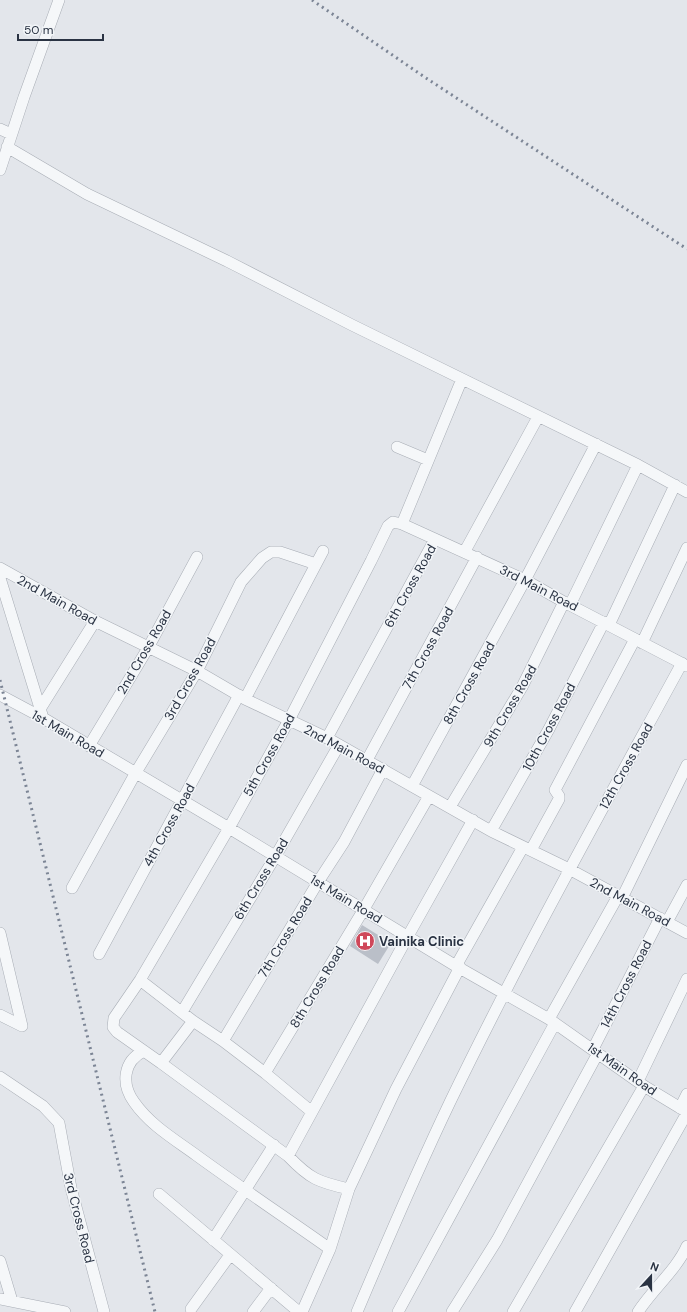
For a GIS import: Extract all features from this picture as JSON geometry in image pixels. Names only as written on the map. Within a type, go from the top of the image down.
[{"type":"street","points":[[0,170],[11,134],[59,0]]},
{"type":"street","points":[[0,129],[11,134]]},
{"type":"street","points":[[7,146],[87,194],[227,261],[352,325],[596,444],[687,492]]},
{"type":"street","points":[[402,524],[462,379]]},
{"type":"street","points":[[465,551],[538,417]]},
{"type":"street","name":"8th Cross Road","points":[[412,786],[525,580],[596,444]]},
{"type":"street","points":[[397,447],[428,460]]},
{"type":"street","name":"9th Cross Road","points":[[450,807],[522,687],[598,546],[638,465]]},
{"type":"street","name":"10th Cross Road","points":[[491,831],[607,624],[675,485]]},
{"type":"street","name":"5th Cross Road","points":[[144,1052],[117,1032],[113,1027],[114,1018],[140,980],[229,828],[289,720],[388,526],[393,522],[402,524]]},
{"type":"street","name":"3rd Main Road","points":[[402,524],[465,551],[525,580],[638,641],[685,664]]},
{"type":"street","name":"6th Cross Road","points":[[327,738],[435,539]]},
{"type":"street","name":"4th Cross Road","points":[[99,954],[182,802],[324,550]]},
{"type":"street","points":[[302,1312],[330,1250],[349,1189],[396,1089],[458,966],[559,798],[555,790],[686,551]]},
{"type":"street","name":"3rd Cross Road","points":[[72,888],[135,774],[197,671],[241,582],[262,558],[271,552],[280,552],[316,564]]},
{"type":"street","name":"2nd Cross Road","points":[[89,746],[148,648],[197,557]]},
{"type":"street","name":"7th Cross Road","points":[[367,760],[477,557]]},
{"type":"street","name":"2nd Main Road","points":[[0,568],[95,621],[197,671],[242,697],[339,744],[491,831],[569,869],[687,933]]},
{"type":"street","points":[[0,578],[42,714]]},
{"type":"street","points":[[42,714],[95,621]]},
{"type":"street","name":"12th Cross Road","points":[[357,1312],[399,1213],[447,1109],[505,994],[569,869],[685,664]]},
{"type":"street","name":"1st Main Road","points":[[0,695],[42,714],[89,746],[135,774],[229,828],[275,857],[552,1021],[641,1084],[685,1111]]},
{"type":"street","name":"6th Cross Road","points":[[182,1012],[275,857],[339,744]]},
{"type":"street","points":[[398,1312],[552,1021],[620,897],[687,765]]},
{"type":"street","name":"7th Cross Road","points":[[223,1041],[318,882],[344,842],[383,769]]},
{"type":"street","name":"8th Cross Road","points":[[265,1073],[364,909],[429,796]]},
{"type":"street","points":[[288,1156],[473,820]]},
{"type":"street","name":"14th Cross Road","points":[[452,1312],[497,1240],[664,920],[687,884]]},
{"type":"street","points":[[0,933],[22,1026],[0,1015]]},
{"type":"street","points":[[513,1312],[641,1084],[687,979]]},
{"type":"street","points":[[140,980],[193,1021],[223,1041],[265,1073],[312,1112]]},
{"type":"street","points":[[160,1063],[193,1021]]},
{"type":"street","points":[[330,1250],[244,1190],[150,1121],[133,1102],[127,1089],[125,1080],[131,1060],[137,1054],[144,1052],[288,1156],[311,1177],[324,1184],[349,1189]]},
{"type":"street","name":"3rd Cross Road","points":[[0,1077],[43,1106],[59,1123],[71,1188],[104,1312]]},
{"type":"street","points":[[575,1312],[685,1111],[687,1094]]},
{"type":"street","points":[[212,1240],[274,1146]]},
{"type":"street","points":[[159,1194],[299,1312]]},
{"type":"street","points":[[638,1312],[647,1298],[683,1255],[687,1246]]},
{"type":"street","points":[[191,1309],[230,1255]]},
{"type":"street","points":[[0,1261],[12,1302]]},
{"type":"street","points":[[252,1312],[271,1288]]},
{"type":"street","points":[[0,1299],[65,1312]]},
{"type":"building","points":[[362,925],[391,943],[378,964],[350,946]]},
{"type":"railway","points":[[312,0],[426,78],[687,249]]},
{"type":"railway","points":[[0,680],[155,1312]]},
{"type":"place","name":"Vainika Clinic","points":[[365,941]]}]
